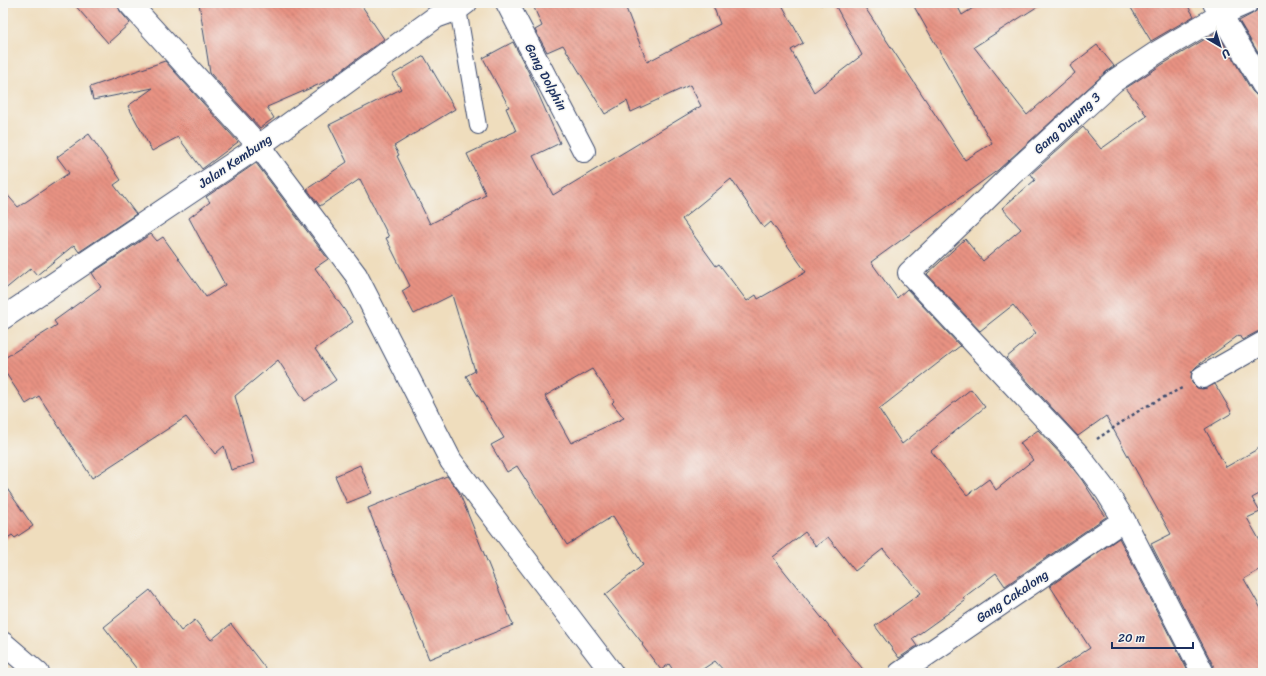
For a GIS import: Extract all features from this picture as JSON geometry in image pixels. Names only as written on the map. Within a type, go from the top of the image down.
[{"type":"main road","points":[[129,3],[259,146],[356,275],[451,461],[612,673]]},
{"type":"main road","name":"Gang Dolphin","points":[[507,3],[584,151]]},
{"type":"main road","name":"Gang Duyung 3","points":[[1077,453],[909,273],[1012,174],[1114,81],[1156,53],[1218,8],[1247,3]]},
{"type":"main road","name":"Jalan Kembung","points":[[3,318],[259,146],[433,10],[462,6]]},
{"type":"main road","points":[[1218,8],[1263,85]]},
{"type":"main road","points":[[1203,377],[1263,343]]},
{"type":"main road","points":[[1077,453],[1106,491],[1124,520],[1203,673]]},
{"type":"main road","name":"Gang Cakalong","points":[[900,673],[1124,520]]},
{"type":"main road","points":[[3,643],[38,673]]},
{"type":"lane","points":[[462,6],[478,126]]},
{"type":"path","points":[[1077,453],[1143,408],[1203,377]]},
{"type":"building","points":[[73,3],[117,3],[120,11],[130,23],[108,43]]},
{"type":"building","points":[[199,3],[360,3],[384,39],[327,81],[267,107],[274,118],[260,128],[210,73]]},
{"type":"building","points":[[532,3],[624,3],[647,62],[720,24],[712,3],[781,3],[803,43],[791,50],[814,92],[862,55],[834,3],[862,3],[965,160],[992,143],[912,3],[956,3],[962,15],[981,3],[1043,3],[974,47],[1027,115],[1075,73],[1070,66],[1097,45],[1114,66],[998,170],[871,262],[897,298],[907,289],[960,346],[879,409],[902,444],[971,389],[985,407],[931,451],[967,495],[989,479],[996,490],[1033,460],[1020,443],[1038,430],[1067,461],[1082,480],[1106,517],[1005,586],[996,573],[963,598],[965,601],[912,639],[917,646],[899,658],[875,626],[921,593],[883,549],[855,571],[828,537],[816,546],[805,532],[773,557],[866,673],[726,673],[715,661],[697,673],[675,673],[669,664],[661,670],[605,595],[643,565],[613,516],[567,545],[517,466],[507,472],[491,445],[504,438],[466,376],[475,371],[452,295],[414,314],[402,291],[410,286],[386,238],[389,237],[360,179],[320,206],[307,189],[347,162],[329,125],[401,89],[392,75],[424,56],[455,109],[394,146],[399,155],[397,156],[430,224],[486,195],[467,154],[516,131],[506,108],[509,107],[483,58],[513,42],[529,73],[560,143],[533,156],[553,195],[701,106],[690,85],[631,112],[627,101],[605,114],[563,45],[547,52],[535,30],[542,26]],"holes":[[[731,179],[764,228],[771,222],[806,272],[758,299],[756,295],[747,301],[719,264],[716,266],[682,219]],[[592,369],[614,401],[612,403],[624,418],[571,443],[545,396]]]},
{"type":"building","points":[[1128,3],[1186,3],[1194,16],[1151,41]]},
{"type":"building","points":[[1263,6],[1263,61],[1239,21]]},
{"type":"building","points":[[1217,32],[1252,91],[1257,96],[1263,97],[1263,331],[1257,332],[1242,340],[1239,335],[1197,366],[1192,371],[1191,377],[1192,383],[1197,388],[1203,389],[1215,384],[1232,413],[1205,429],[1226,467],[1263,446],[1263,492],[1252,498],[1260,512],[1247,518],[1263,546],[1263,568],[1244,579],[1263,612],[1263,673],[1215,673],[1214,667],[1151,544],[1171,534],[1106,416],[1078,436],[1006,358],[1036,333],[1013,305],[980,331],[927,274],[965,239],[983,261],[1021,229],[1002,208],[1035,180],[1031,174],[1083,127],[1101,149],[1147,116],[1126,88]]},
{"type":"building","points":[[165,61],[238,142],[202,169],[178,137],[152,151],[128,106],[153,88],[93,100],[90,87]]},
{"type":"building","points":[[89,134],[121,180],[114,185],[136,214],[79,252],[74,245],[37,275],[31,268],[3,291],[3,190],[18,207],[69,173],[57,157]]},
{"type":"building","points":[[256,163],[328,259],[315,268],[353,322],[315,349],[336,380],[305,401],[278,360],[235,396],[254,463],[231,470],[224,446],[215,454],[186,417],[92,478],[39,396],[26,404],[3,369],[3,359],[57,325],[54,321],[101,287],[92,273],[151,234],[157,241],[163,237],[206,297],[225,285],[189,218],[210,202],[206,197]]},
{"type":"building","points":[[360,465],[372,493],[347,503],[335,476]]},
{"type":"building","points":[[447,476],[459,492],[513,625],[429,659],[368,508]]},
{"type":"building","points":[[3,483],[33,526],[15,538],[12,535],[3,541]]},
{"type":"building","points":[[1119,538],[1189,673],[1051,673],[1090,648],[1050,586]]},
{"type":"building","points":[[150,590],[181,631],[195,620],[211,640],[231,624],[269,673],[140,673],[104,627]]}]
